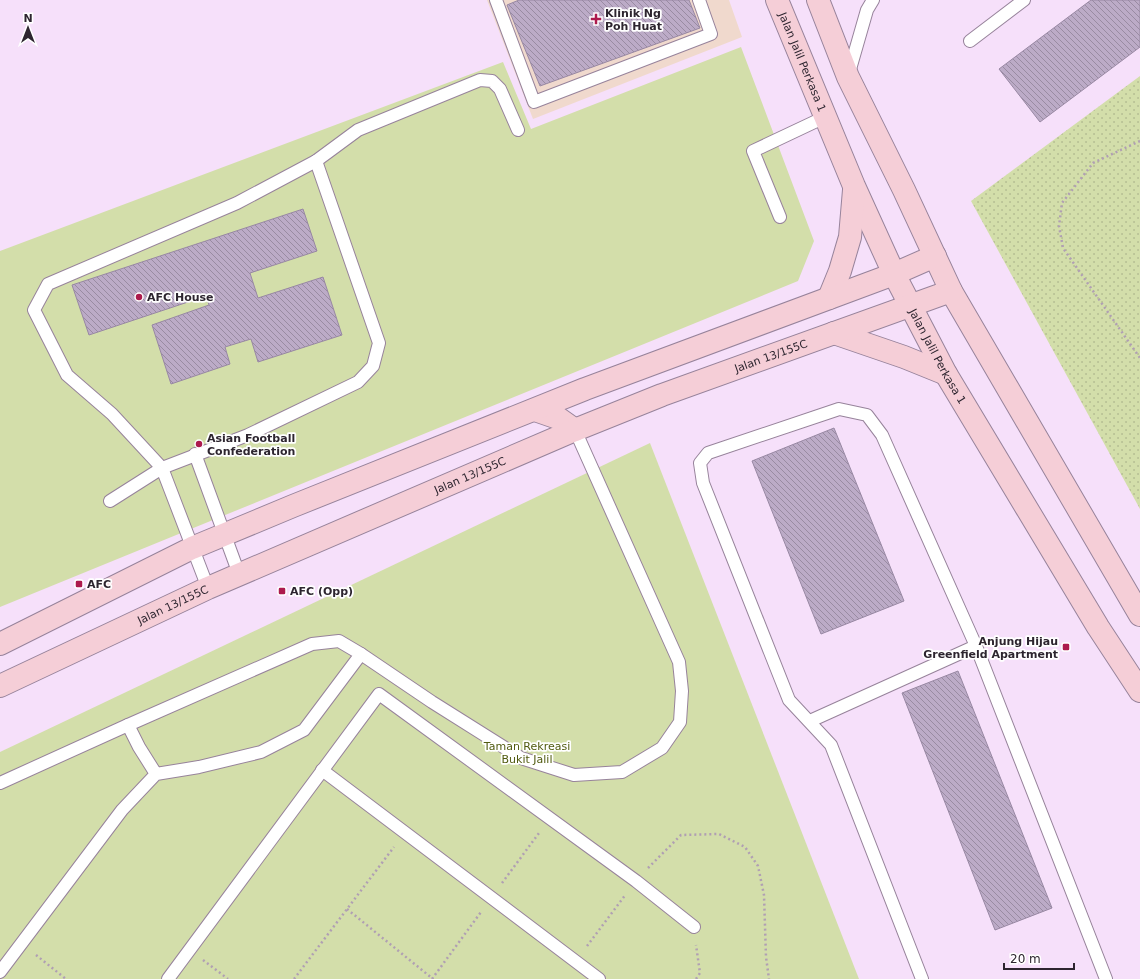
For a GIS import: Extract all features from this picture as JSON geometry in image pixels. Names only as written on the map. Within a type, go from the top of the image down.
[{"type":"main road","name":"Jalan Jalil Perkasa 1","points":[[777,0],[854,186],[894,274],[946,374],[1098,628],[1140,691]]},
{"type":"main road","points":[[818,0],[848,78],[904,190],[951,291],[1140,615]]},
{"type":"main road","points":[[828,298],[840,271],[850,237],[854,186]]},
{"type":"main road","points":[[0,644],[192,548],[585,390],[894,274],[935,256]]},
{"type":"main road","name":"Jalan 13/155C","points":[[0,686],[239,574],[575,430],[662,394],[951,291]]},
{"type":"main road","points":[[834,333],[904,357],[946,374]]},
{"type":"main road","points":[[535,410],[558,418],[575,430],[578,409],[585,390]]},
{"type":"lane","points":[[496,0],[534,102],[711,34],[699,0]]},
{"type":"lane","points":[[848,78],[867,10],[874,0]]},
{"type":"lane","points":[[970,41],[1024,0]]},
{"type":"lane","points":[[208,588],[162,468],[112,414],[66,375],[34,310],[48,284],[237,203],[316,161],[358,130],[480,80],[492,81],[500,89],[518,130]]},
{"type":"lane","points":[[780,217],[752,152],[825,117]]},
{"type":"lane","points":[[110,501],[162,468],[195,454],[248,435],[358,382],[373,366],[379,343],[316,161]]},
{"type":"lane","points":[[922,979],[831,745],[789,700],[703,483],[700,464],[708,453],[839,409],[867,415],[882,435],[976,646],[1106,979]]},
{"type":"lane","points":[[0,783],[312,644],[339,641],[521,758],[574,775],[622,772],[662,748],[680,722],[682,691],[678,662],[575,430]]},
{"type":"lane","points":[[195,454],[239,574]]},
{"type":"lane","points":[[810,721],[976,646]]},
{"type":"lane","points":[[0,972],[122,810],[156,774],[199,767],[261,752],[304,730],[361,654]]},
{"type":"lane","points":[[168,979],[379,694],[636,881],[694,927]]},
{"type":"lane","points":[[128,725],[139,747],[156,774]]},
{"type":"lane","points":[[322,770],[599,979]]},
{"type":"path","points":[[1140,141],[1093,163],[1062,203],[1059,226],[1063,248],[1140,358]]},
{"type":"path","points":[[294,979],[405,833]]},
{"type":"path","points":[[576,961],[636,881],[681,835],[719,834],[745,847],[758,866],[764,896],[766,957],[769,979]]},
{"type":"path","points":[[347,909],[432,979]]},
{"type":"path","points":[[694,927],[700,973],[696,979]]},
{"type":"path","points":[[21,944],[66,979]]},
{"type":"path","points":[[189,950],[228,979]]},
{"type":"shaded area","points":[[487,0],[729,0],[742,37],[533,119]]},
{"type":"green space","name":"Asian Football Confederation","points":[[741,47],[814,241],[798,281],[0,607],[0,251],[503,62],[531,129]]},
{"type":"green space","points":[[1140,76],[1140,509],[971,201]]},
{"type":"green space","name":"Taman Rekreasi Bukit Jalil","points":[[650,443],[859,979],[0,979],[0,752]]},
{"type":"building","points":[[519,0],[689,0],[700,28],[540,86],[507,5]]},
{"type":"building","points":[[1091,0],[1140,0],[1140,47],[1040,122],[999,69]]},
{"type":"building","name":"AFC House","points":[[303,209],[317,251],[250,273],[258,298],[323,277],[342,335],[258,362],[251,339],[225,347],[230,364],[171,384],[152,325],[209,305],[206,296],[89,335],[72,285]]},
{"type":"building","points":[[834,428],[904,601],[821,634],[752,461]]},
{"type":"building","points":[[958,671],[1052,908],[995,930],[902,693]]},
{"type":"place","name":"Klinik Ng Poh Huat","points":[[596,19]]},
{"type":"place","name":"AFC House","points":[[139,297]]},
{"type":"place","name":"Asian Football Confederation","points":[[199,444]]},
{"type":"place","name":"AFC","points":[[79,584]]},
{"type":"place","name":"AFC (Opp)","points":[[282,591]]},
{"type":"place","name":"Anjung Hijau Greenfield Apartment","points":[[1066,647]]}]
